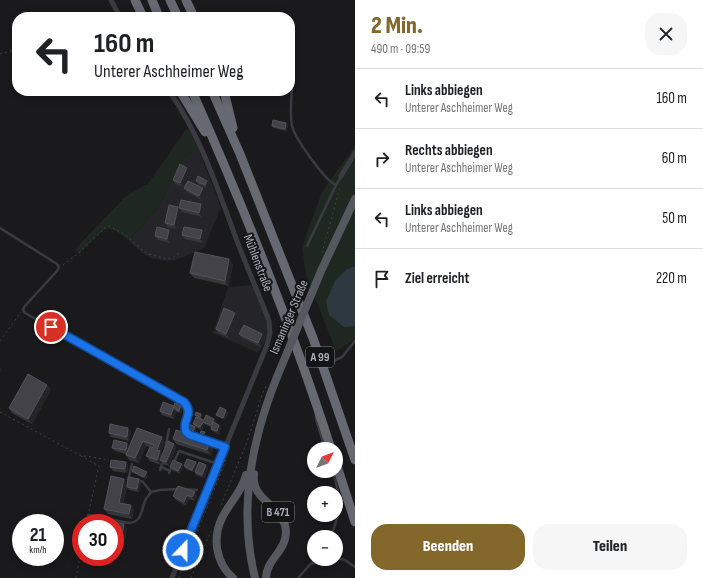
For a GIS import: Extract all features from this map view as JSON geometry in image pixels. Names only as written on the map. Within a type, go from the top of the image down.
[{"type":"highway","points":[[135,0],[141,12]]},
{"type":"highway","points":[[152,0],[157,12]]},
{"type":"highway","points":[[170,0],[176,12]]},
{"type":"highway","points":[[186,0],[192,12]]},
{"type":"highway","points":[[183,96],[223,160]]},
{"type":"highway","name":"A 99","points":[[194,96],[223,160],[264,262],[315,398],[329,442]]},
{"type":"highway","name":"A 99","points":[[214,96],[240,154],[323,366],[355,460]]},
{"type":"highway","points":[[225,96],[240,154]]},
{"type":"highway","points":[[341,478],[355,522]]},
{"type":"main road","name":"Ismaninger Straße","points":[[254,448],[262,416],[277,376],[321,271],[350,213],[355,198]]},
{"type":"main road","points":[[254,448],[248,486],[250,548],[254,576]]},
{"type":"main road","name":"B 471","points":[[233,578],[222,564],[218,553],[216,540],[218,528],[222,518],[242,487],[249,456],[254,448]]},
{"type":"main road","name":"B 471","points":[[254,448],[256,457],[254,480],[256,488],[262,498],[281,515],[285,525],[286,534],[285,542],[266,573],[266,578]]},
{"type":"street","points":[[111,0],[117,12]]},
{"type":"street","name":"Mühlenstraße","points":[[172,578],[267,345],[270,334],[269,321],[237,241],[224,202],[190,124],[173,96]]},
{"type":"street","points":[[341,176],[355,153]]},
{"type":"lane","points":[[292,96],[292,120],[295,132],[324,175],[331,183],[336,185]]},
{"type":"lane","points":[[307,246],[341,176]]},
{"type":"lane","points":[[0,228],[57,264],[59,267],[23,310],[184,402],[188,406],[189,411],[185,429],[186,432],[197,438]]},
{"type":"lane","points":[[323,366],[342,357],[355,341]]},
{"type":"lane","points":[[315,398],[316,419],[324,442]]},
{"type":"lane","points":[[169,429],[164,452],[165,455],[160,468],[169,472],[179,451],[218,464]]},
{"type":"lane","points":[[204,440],[225,447]]},
{"type":"lane","points":[[132,464],[129,478],[143,482],[150,492]]},
{"type":"lane","points":[[333,530],[338,512],[339,495],[335,478]]},
{"type":"lane","points":[[124,522],[135,522],[139,519],[145,500],[150,492],[176,488],[197,490]]},
{"type":"lane","points":[[343,560],[355,567]]},
{"type":"lane","points":[[298,578],[309,566]]},
{"type":"path","points":[[0,54],[12,50]]},
{"type":"path","points":[[321,256],[337,201],[341,176]]},
{"type":"path","points":[[59,267],[80,252],[109,226],[126,235],[148,254],[167,259],[173,258],[180,252]]},
{"type":"path","points":[[0,341],[19,313],[23,310]]},
{"type":"path","points":[[220,508],[248,442],[263,392],[269,380]]},
{"type":"path","points":[[0,412],[99,466],[88,514]]},
{"type":"path","points":[[79,455],[109,460]]},
{"type":"path","points":[[179,578],[226,461]]},
{"type":"path","points":[[191,578],[212,529]]},
{"type":"path","points":[[76,578],[78,566]]},
{"type":"shaded area","points":[[186,129],[189,130],[198,148],[182,160],[159,206],[129,241],[114,230],[109,229],[98,235],[79,254],[75,249],[125,197],[147,185]]},
{"type":"shaded area","points":[[355,146],[355,340],[336,351],[306,275],[302,247],[322,192]]},
{"type":"shaded area","points":[[198,148],[221,207],[204,248],[176,260],[165,261],[151,258],[142,253],[129,241],[159,206],[182,160]]},
{"type":"shaded area","points":[[355,266],[355,326],[344,327],[329,315],[326,302],[335,281],[346,270]]},
{"type":"shaded area","points":[[253,285],[265,314],[268,328],[267,338],[258,353],[213,333],[228,287]]},
{"type":"building","points":[[273,120],[286,123],[285,129],[272,126]]},
{"type":"building","points":[[180,164],[187,168],[180,183],[173,180]]},
{"type":"building","points":[[198,176],[207,181],[205,185],[196,181]]},
{"type":"building","points":[[188,181],[203,188],[199,196],[184,188]]},
{"type":"building","points":[[181,200],[201,204],[199,213],[179,208]]},
{"type":"building","points":[[169,205],[178,207],[174,225],[165,223]]},
{"type":"building","points":[[157,227],[169,230],[167,239],[155,236]]},
{"type":"building","points":[[184,227],[202,230],[200,239],[182,235]]},
{"type":"building","points":[[195,252],[229,259],[225,281],[190,273]]},
{"type":"building","points":[[224,308],[235,313],[226,334],[216,329]]},
{"type":"building","points":[[244,325],[262,334],[258,343],[239,334]]},
{"type":"building","points":[[28,374],[47,385],[28,419],[9,408]]},
{"type":"building","points":[[163,402],[174,406],[171,415],[160,411]]},
{"type":"building","points":[[175,403],[181,405],[179,411],[175,409]]},
{"type":"building","points":[[220,407],[226,410],[223,418],[216,415]]},
{"type":"building","points":[[196,412],[201,414],[200,417],[195,415]]},
{"type":"building","points":[[206,415],[214,419],[211,425],[203,422],[200,427],[193,424],[196,417],[204,420]]},
{"type":"building","points":[[213,422],[219,425],[217,431],[211,429]]},
{"type":"building","points":[[110,424],[128,428],[127,437],[109,433]]},
{"type":"building","points":[[189,424],[195,427],[193,431],[187,429]]},
{"type":"building","points":[[137,428],[162,437],[157,450],[160,451],[157,460],[146,456],[150,447],[152,448],[154,445],[143,441],[135,458],[126,455]]},
{"type":"building","points":[[176,430],[210,441],[207,450],[173,439]]},
{"type":"building","points":[[201,431],[205,432],[203,436],[200,434]]},
{"type":"building","points":[[114,440],[127,443],[126,450],[112,448]]},
{"type":"building","points":[[168,441],[174,444],[166,462],[160,460]]},
{"type":"building","points":[[187,459],[196,462],[192,470],[184,466]]},
{"type":"building","points":[[111,460],[126,462],[125,469],[110,467]]},
{"type":"building","points":[[173,460],[182,464],[178,471],[170,467]]},
{"type":"building","points":[[199,462],[206,465],[202,475],[195,472]]},
{"type":"building","points":[[134,466],[147,472],[144,477],[132,471]]},
{"type":"building","points":[[111,476],[124,479],[119,503],[131,505],[129,514],[104,509]]},
{"type":"building","points":[[128,477],[139,479],[137,489],[127,487]]},
{"type":"building","points":[[178,486],[195,492],[192,497],[187,495],[184,502],[173,496]]},
{"type":"route","points":[[51,327],[184,402],[188,406],[189,411],[185,425],[186,432],[190,435],[225,447],[183,550]]}]
